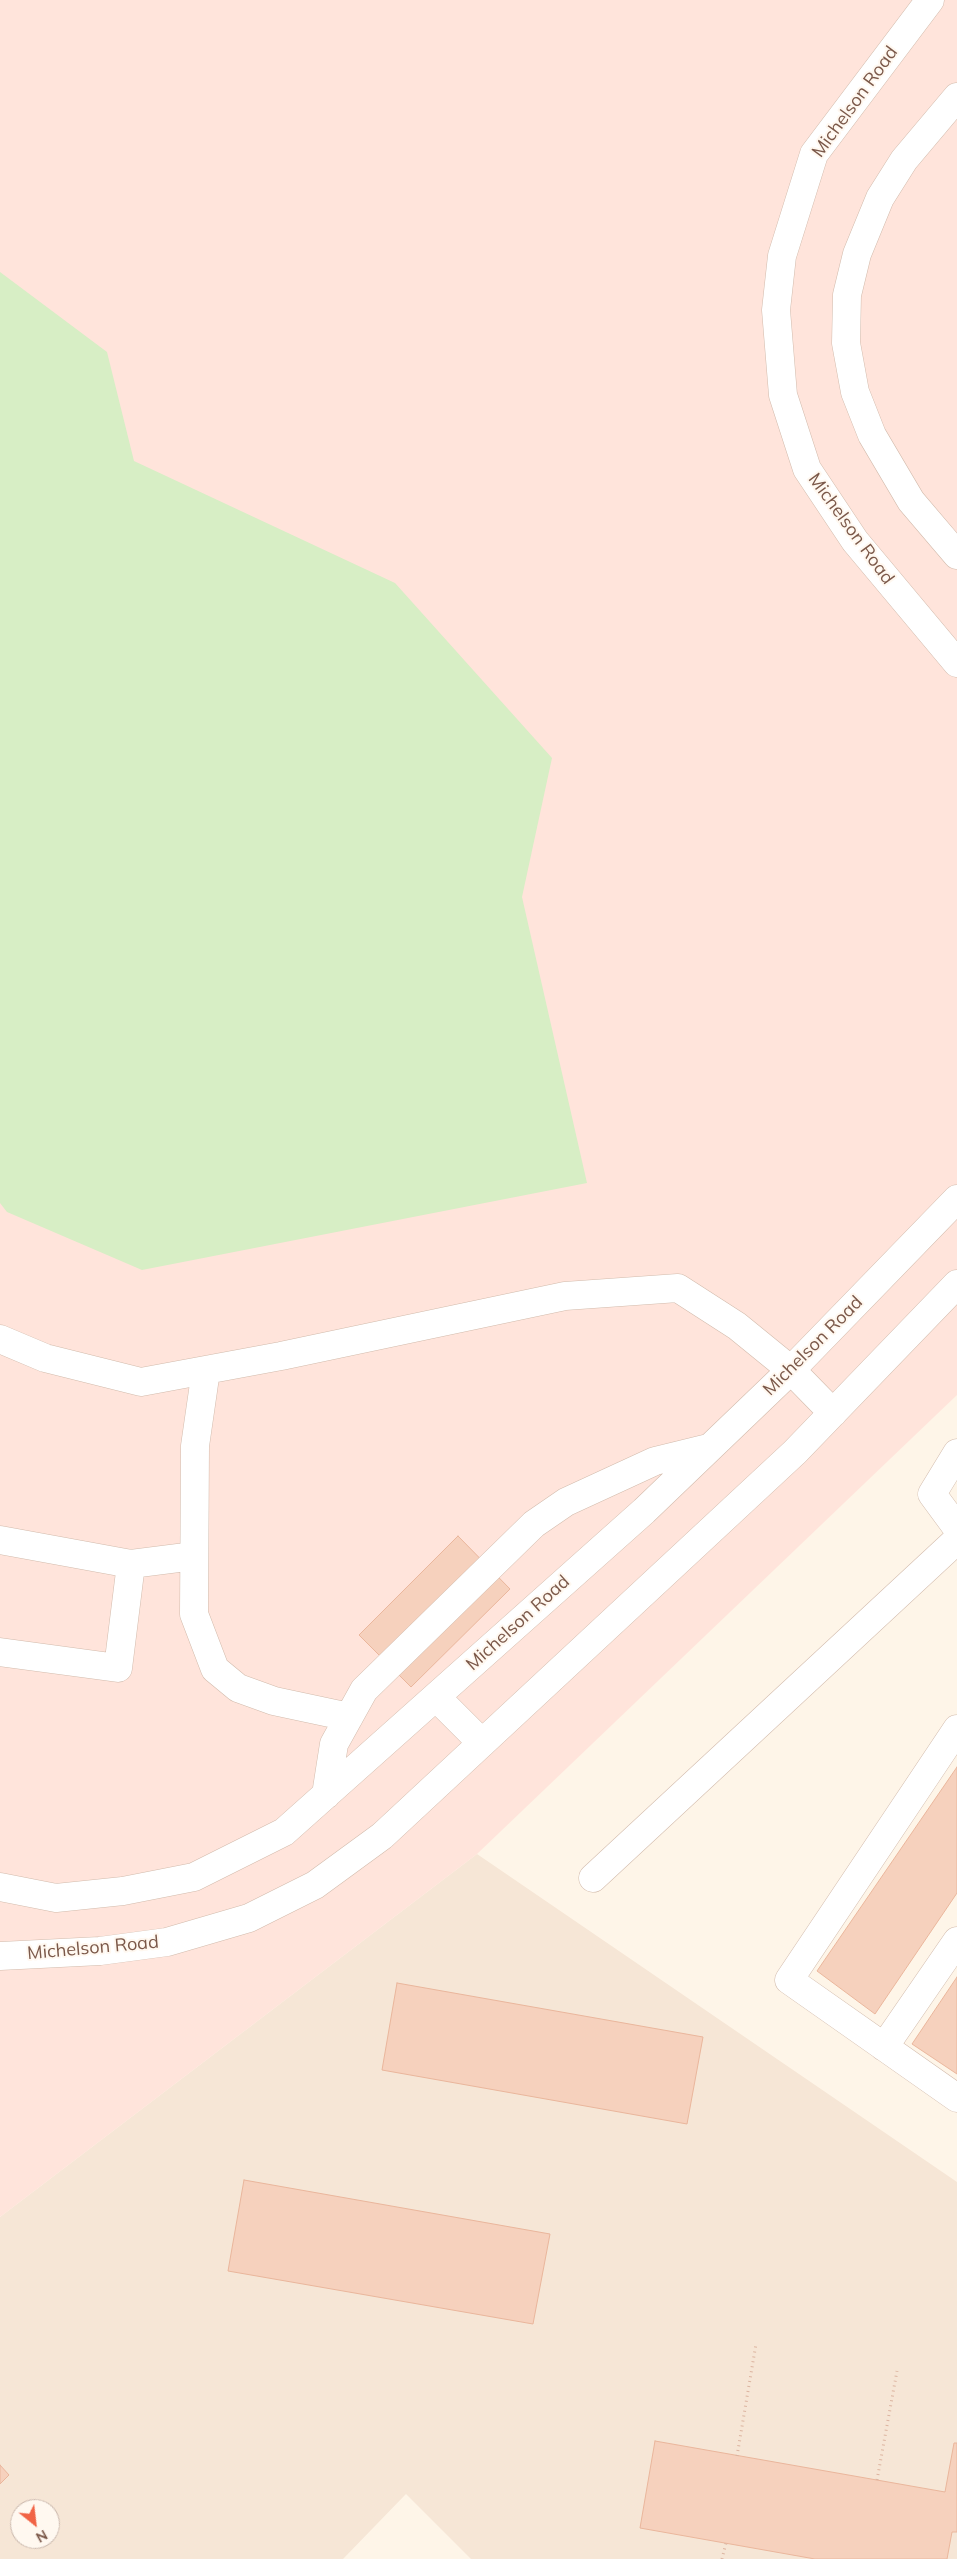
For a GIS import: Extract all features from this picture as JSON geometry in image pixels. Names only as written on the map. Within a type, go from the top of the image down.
[{"type":"street","name":"Michelson Road","points":[[930,0],[814,154],[782,256],[776,310],[783,396],[807,469],[855,541],[957,663]]},
{"type":"street","points":[[957,97],[904,160],[880,198],[857,254],[849,287],[846,343],[855,392],[872,435],[911,501],[957,555]]},
{"type":"street","name":"Michelson Road","points":[[0,1887],[56,1898],[122,1891],[194,1877],[284,1832],[644,1510],[791,1370],[957,1199]]},
{"type":"street","name":"Michelson Road","points":[[0,1956],[100,1951],[167,1942],[249,1918],[315,1885],[382,1836],[796,1452],[957,1284]]},
{"type":"street","points":[[0,1339],[45,1358],[141,1382],[565,1296],[678,1288],[737,1326],[791,1370],[833,1413]]},
{"type":"street","points":[[206,1370],[195,1446],[194,1614],[214,1669],[238,1688],[274,1701],[349,1717]]},
{"type":"street","points":[[326,1795],[334,1744],[364,1690],[534,1524],[566,1502],[655,1461],[709,1448]]},
{"type":"street","points":[[957,1453],[932,1494],[957,1528]]},
{"type":"street","points":[[0,1540],[131,1564],[194,1556]]},
{"type":"street","points":[[593,1878],[957,1540]]},
{"type":"street","points":[[0,1652],[118,1668],[131,1564]]},
{"type":"street","points":[[436,1697],[482,1743]]},
{"type":"street","points":[[957,1729],[789,1980],[957,2098]]},
{"type":"street","points":[[884,2047],[957,1941]]},
{"type":"path","points":[[737,2456],[756,2344]]},
{"type":"path","points":[[878,2480],[897,2371]]},
{"type":"path","points":[[722,2559],[726,2543]]},
{"type":"shaded area","points":[[0,0],[957,0],[957,1395],[477,1854],[0,2217]]},
{"type":"shaded area","points":[[477,1854],[957,2182],[957,2559],[471,2559],[406,2494],[343,2559],[0,2559],[0,2217]]},
{"type":"green space","points":[[0,272],[107,352],[134,461],[395,583],[552,758],[522,897],[587,1183],[142,1270],[7,1212],[0,1203]]},
{"type":"building","points":[[458,1536],[510,1589],[411,1687],[359,1635]]},
{"type":"building","points":[[957,1767],[957,1893],[875,2014],[817,1971]]},
{"type":"building","points":[[957,1977],[957,2074],[912,2044]]},
{"type":"building","points":[[397,1983],[703,2037],[687,2124],[382,2070]]},
{"type":"building","points":[[244,2180],[550,2234],[533,2324],[228,2271]]},
{"type":"building","points":[[655,2441],[945,2492],[954,2443],[957,2443],[957,2532],[952,2532],[947,2559],[815,2559],[640,2528]]},
{"type":"building","points":[[0,2465],[9,2475],[0,2484]]}]
